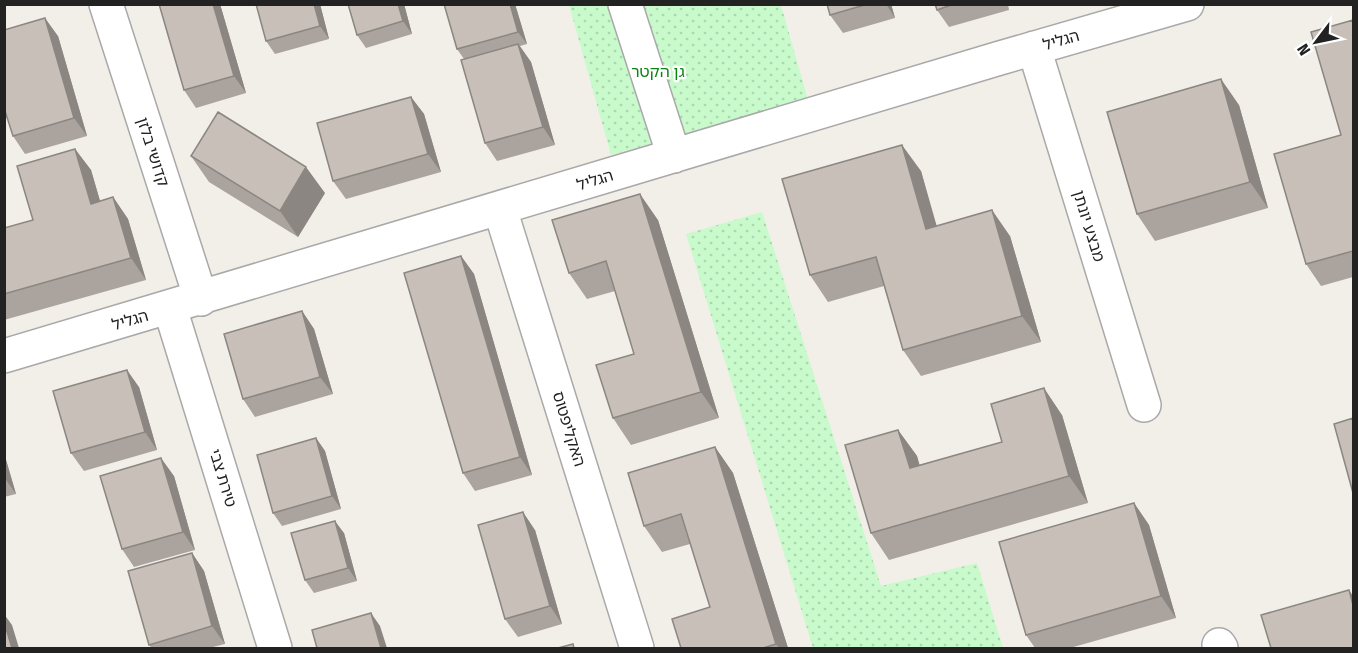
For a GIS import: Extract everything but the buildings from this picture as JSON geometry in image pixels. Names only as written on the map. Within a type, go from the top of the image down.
[{"type":"street","name":"קדושי בלזן","points":[[106,4],[201,299]]},
{"type":"street","points":[[625,4],[674,156]]},
{"type":"street","name":"הגליל","points":[[4,356],[1187,4]]},
{"type":"street","name":"מבצע יונתן","points":[[1034,48],[1144,405]]},
{"type":"street","name":"האקליפטוס","points":[[500,209],[637,648]]},
{"type":"street","name":"טירת צבי","points":[[170,308],[275,648]]},
{"type":"green space","name":"גן הקטר","points":[[569,5],[781,5],[808,100],[611,155]]},
{"type":"green space","points":[[762,212],[881,586],[977,563],[1003,648],[813,648],[686,234]]}]
